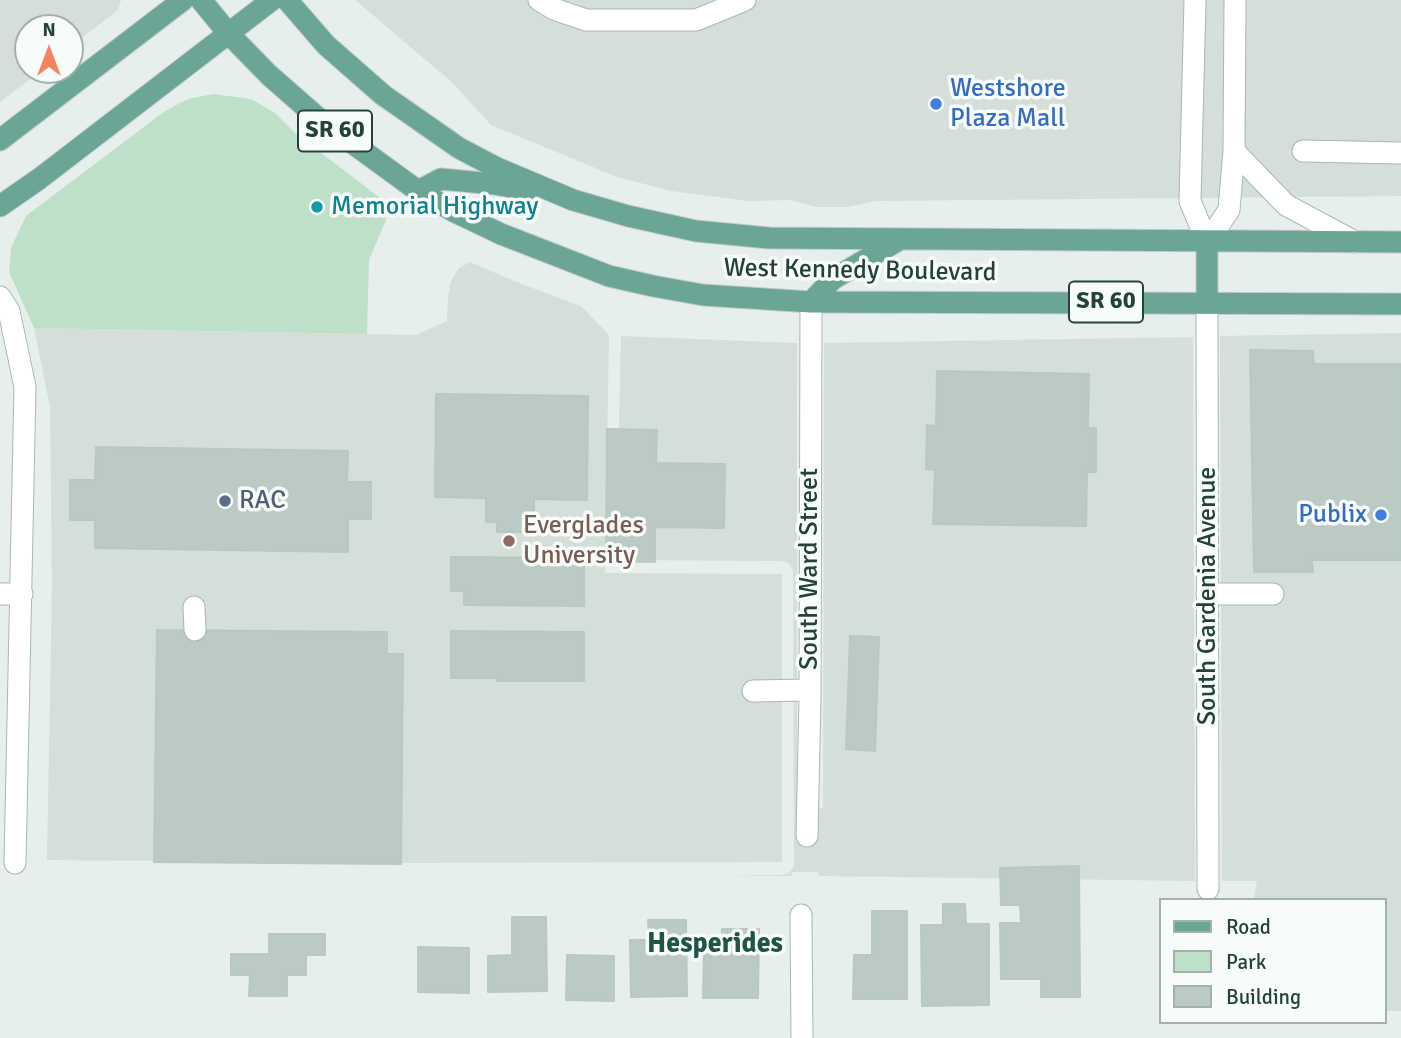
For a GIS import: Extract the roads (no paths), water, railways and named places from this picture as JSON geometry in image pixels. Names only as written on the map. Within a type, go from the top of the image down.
[{"type":"main road","points":[[0,140],[183,0]]},
{"type":"main road","name":"SR 60","points":[[201,0],[228,33]]},
{"type":"main road","points":[[0,206],[272,0]]},
{"type":"main road","name":"West Kennedy Boulevard","points":[[287,0],[326,45],[383,95],[459,148],[573,200],[696,231],[769,238],[1401,242]]},
{"type":"main road","name":"West Kennedy Boulevard","points":[[228,33],[269,75],[318,118],[418,191],[501,234],[609,275],[653,286],[703,295],[811,302],[1401,304]]},
{"type":"main road","points":[[418,191],[441,179],[494,184],[573,200]]},
{"type":"main road","points":[[811,302],[833,279],[899,240]]},
{"type":"main road","points":[[1207,302],[1208,242]]},
{"type":"street","points":[[539,0],[554,9],[586,20],[696,20],[746,0]]},
{"type":"street","points":[[1195,0],[1191,201],[1208,242]]},
{"type":"street","points":[[1208,242],[1229,209],[1234,151],[1236,0]]},
{"type":"street","points":[[1234,151],[1286,205],[1355,242]]},
{"type":"street","points":[[1303,151],[1401,153]]},
{"type":"street","points":[[0,297],[9,311],[24,387],[15,863]]},
{"type":"street","name":"South Ward Street","points":[[807,836],[811,302]]},
{"type":"street","name":"South Gardenia Avenue","points":[[1207,302],[1208,889]]},
{"type":"street","points":[[0,594],[22,594]]},
{"type":"street","points":[[1208,594],[1273,594]]},
{"type":"street","points":[[194,607],[195,630]]},
{"type":"street","points":[[753,691],[810,690]]},
{"type":"street","points":[[801,915],[802,1038]]},
{"type":"place","name":"Westshore Plaza Mall","points":[[936,104]]},
{"type":"place","name":"Memorial Highway","points":[[317,207]]},
{"type":"place","name":"RAC","points":[[225,501]]},
{"type":"place","name":"Publix","points":[[1381,515]]},
{"type":"place","name":"Everglades University","points":[[509,541]]},
{"type":"district","name":"Hesperides","points":[[715,945]]}]
